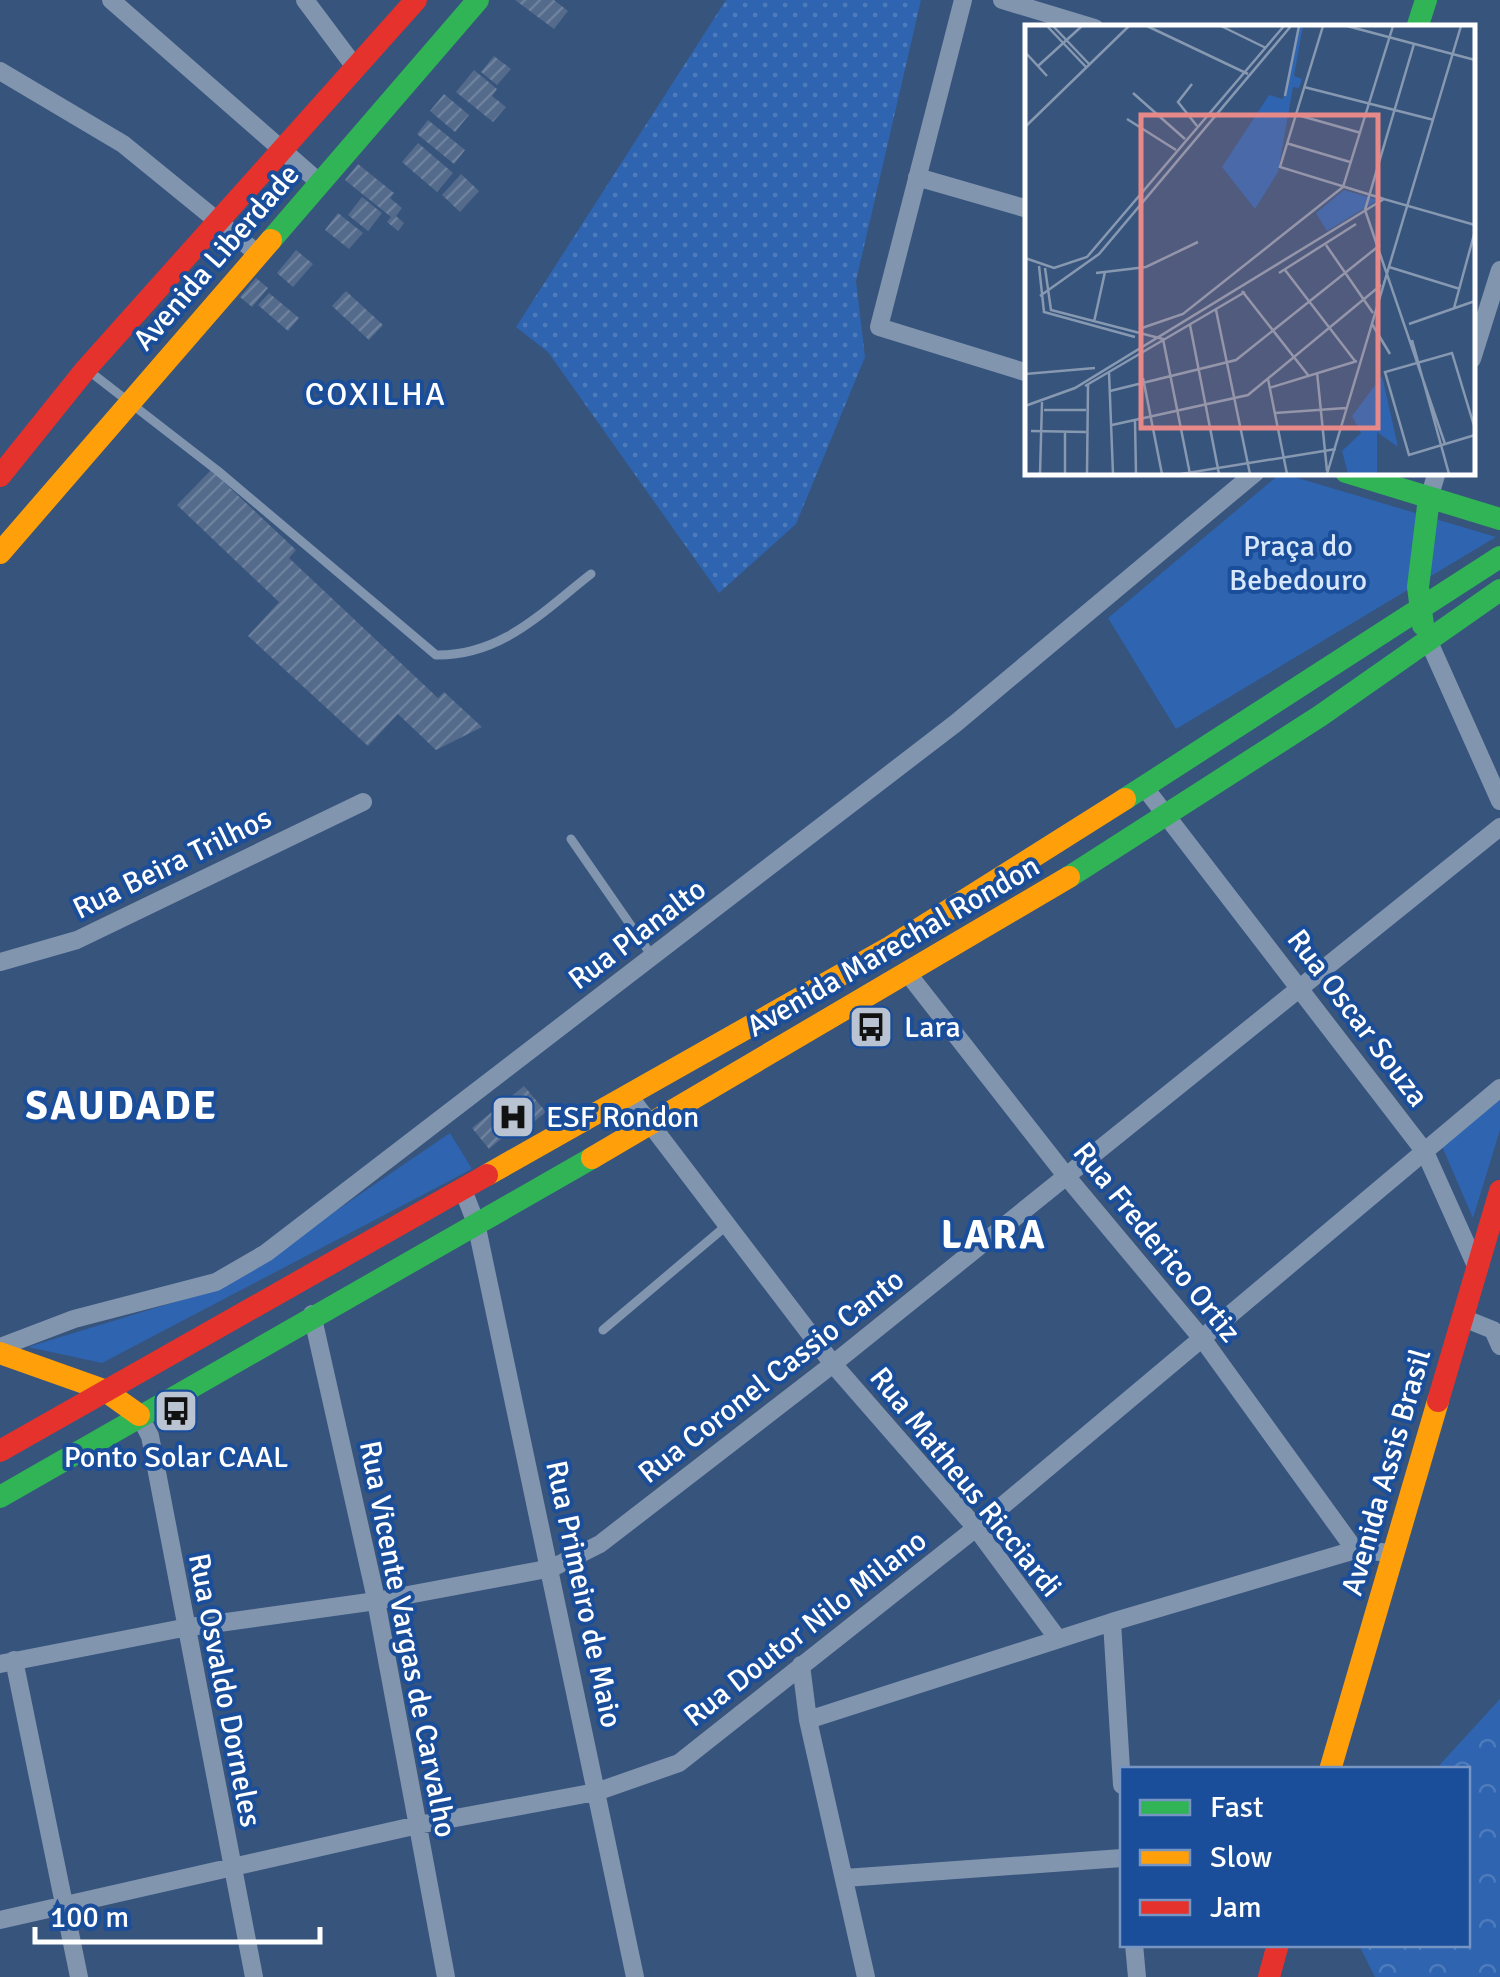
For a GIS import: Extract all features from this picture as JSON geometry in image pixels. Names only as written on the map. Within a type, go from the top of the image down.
[{"type":"main road","name":"Avenida Liberdade","points":[[0,476],[86,369],[416,0]]},
{"type":"main road","name":"Avenida Liberdade","points":[[0,553],[478,0]]},
{"type":"main road","points":[[1418,25],[1426,0]]},
{"type":"main road","points":[[1356,475],[1500,518]]},
{"type":"main road","points":[[1429,642],[1420,613],[1430,498]]},
{"type":"main road","name":"Avenida Marechal Rondon","points":[[0,1452],[890,948],[1420,613],[1500,557]]},
{"type":"main road","name":"Avenida Marechal Rondon","points":[[2,1490],[909,974],[1168,819],[1500,590]]},
{"type":"main road","name":"Avenida Assis Brasil","points":[[1331,1767],[1500,1191]]},
{"type":"main road","points":[[0,1350],[104,1390],[138,1415]]},
{"type":"main road","points":[[1269,1977],[1277,1947]]},
{"type":"street","points":[[111,0],[320,183]]},
{"type":"street","points":[[304,0],[355,66]]},
{"type":"street","points":[[964,0],[879,327],[1025,372]]},
{"type":"street","points":[[1002,0],[1085,25]]},
{"type":"street","points":[[0,71],[123,144],[258,254]]},
{"type":"street","points":[[917,177],[1025,208]]},
{"type":"street","points":[[1475,349],[1500,270]]},
{"type":"street","name":"Rua Planalto","points":[[0,1350],[74,1319],[216,1282],[266,1252],[956,723],[1252,475]]},
{"type":"street","points":[[1430,498],[1436,475]]},
{"type":"street","points":[[1429,642],[1500,801]]},
{"type":"street","points":[[1145,788],[1168,819]]},
{"type":"street","name":"Rua Beira Trilhos","points":[[0,962],[76,940],[363,802]]},
{"type":"street","name":"Rua Oscar Souza","points":[[1168,819],[1302,987],[1425,1152],[1478,1268]]},
{"type":"street","name":"Rua Coronel Cassio Canto","points":[[7,1662],[183,1628],[376,1601],[552,1568],[600,1544],[833,1364],[1500,827]]},
{"type":"street","name":"Rua Frederico Ortiz","points":[[909,974],[1067,1177],[1204,1341],[1355,1550]]},
{"type":"street","name":"Rua Doutor Nilo Milano","points":[[0,1920],[418,1824],[596,1792],[679,1763],[1204,1341],[1500,1088]]},
{"type":"street","points":[[629,1096],[647,1123]]},
{"type":"street","name":"Rua Matheus Ricciardi","points":[[647,1123],[833,1364],[976,1528],[1058,1640]]},
{"type":"street","points":[[463,1190],[476,1223]]},
{"type":"street","name":"Rua Primeiro de Maio","points":[[476,1223],[552,1568],[635,1977]]},
{"type":"street","name":"Rua Vicente Vargas de Carvalho","points":[[312,1314],[376,1601],[446,1977]]},
{"type":"street","points":[[1462,1318],[1493,1330],[1500,1346]]},
{"type":"street","name":"Rua Osvaldo Dorneles","points":[[138,1415],[150,1436],[183,1628],[254,1977]]},
{"type":"street","points":[[808,1720],[1112,1622],[1355,1550],[1394,1553]]},
{"type":"street","points":[[1112,1622],[1121,1767]]},
{"type":"street","points":[[7,1662],[79,1977]]},
{"type":"street","points":[[801,1665],[808,1720],[866,1977]]},
{"type":"street","points":[[845,1878],[1120,1858]]},
{"type":"street","points":[[1134,1947],[1136,1977]]},
{"type":"lane","points":[[86,369],[218,470],[436,655],[458,656],[507,641],[590,574]]},
{"type":"lane","points":[[570,839],[652,956]]},
{"type":"lane","points":[[603,1330],[726,1226]]},
{"type":"green space","points":[[726,0],[921,0],[856,281],[865,357],[796,524],[719,593],[548,352],[516,327]]},
{"type":"green space","name":"Praça do Bebedouro","points":[[1279,475],[1496,537],[1176,729],[1108,618]]},
{"type":"green space","points":[[1500,1094],[1500,1130],[1473,1218],[1441,1144]]},
{"type":"green space","points":[[450,1133],[472,1169],[102,1363],[28,1347],[224,1287]]},
{"type":"green space","points":[[1500,1699],[1500,1977],[1375,1977],[1360,1947],[1470,1947],[1470,1767],[1438,1767]]},
{"type":"building","points":[[515,0],[554,0],[568,11],[554,29]]},
{"type":"building","points":[[494,56],[511,69],[497,85],[481,72]]},
{"type":"building","points":[[474,70],[497,89],[492,96],[506,107],[493,122],[456,92]]},
{"type":"building","points":[[444,94],[469,115],[455,132],[430,111]]},
{"type":"building","points":[[428,120],[465,150],[454,164],[417,134]]},
{"type":"building","points":[[418,143],[453,173],[437,192],[402,162]]},
{"type":"building","points":[[358,164],[394,193],[390,198],[402,208],[396,216],[404,223],[398,231],[387,222],[391,217],[345,180]]},
{"type":"building","points":[[461,174],[479,191],[460,212],[442,195]]},
{"type":"building","points":[[362,197],[382,213],[368,231],[348,215]]},
{"type":"building","points":[[338,213],[363,233],[349,249],[325,230]]},
{"type":"building","points":[[296,250],[313,264],[293,287],[277,273]]},
{"type":"building","points":[[256,278],[268,288],[252,307],[240,297]]},
{"type":"building","points":[[346,291],[383,325],[369,340],[332,306]]},
{"type":"building","points":[[269,293],[299,318],[288,331],[258,305]]},
{"type":"building","points":[[211,470],[296,550],[289,558],[438,698],[444,692],[482,727],[436,750],[398,714],[368,746],[248,636],[279,602],[177,505]]},
{"type":"building","name":"ESF Rondon","points":[[524,1086],[546,1112],[526,1128],[522,1122],[489,1149],[472,1128]]},
{"type":"traffic: fast","points":[[271,240],[478,0]]},
{"type":"traffic: fast","points":[[1418,25],[1426,0]]},
{"type":"traffic: fast","points":[[1356,475],[1500,519]]},
{"type":"traffic: fast","points":[[1423,625],[1418,587],[1429,498]]},
{"type":"traffic: fast","points":[[1125,799],[1500,557]]},
{"type":"traffic: fast","points":[[1069,877],[1320,716],[1500,590]]},
{"type":"traffic: fast","points":[[0,1497],[592,1158]]},
{"type":"traffic: slow","points":[[0,553],[271,240]]},
{"type":"traffic: slow","points":[[487,1175],[890,947],[1125,799]]},
{"type":"traffic: slow","points":[[592,1158],[1069,877]]},
{"type":"traffic: slow","points":[[0,1353],[104,1390],[139,1415]]},
{"type":"traffic: slow","points":[[1331,1767],[1438,1401]]},
{"type":"traffic: jam","points":[[0,476],[86,369],[416,0]]},
{"type":"traffic: jam","points":[[0,1451],[487,1175]]},
{"type":"traffic: jam","points":[[1438,1401],[1500,1191]]},
{"type":"traffic: jam","points":[[1269,1977],[1277,1947]]},
{"type":"place","name":"Lara","points":[[871,1027]]},
{"type":"place","name":"ESF Rondon","points":[[513,1117]]},
{"type":"place","name":"Ponto Solar CAAL","points":[[176,1411]]},
{"type":"district","name":"COXILHA","points":[[376,394]]},
{"type":"district","name":"SAUDADE","points":[[122,1105]]},
{"type":"district","name":"LARA","points":[[994,1234]]}]
